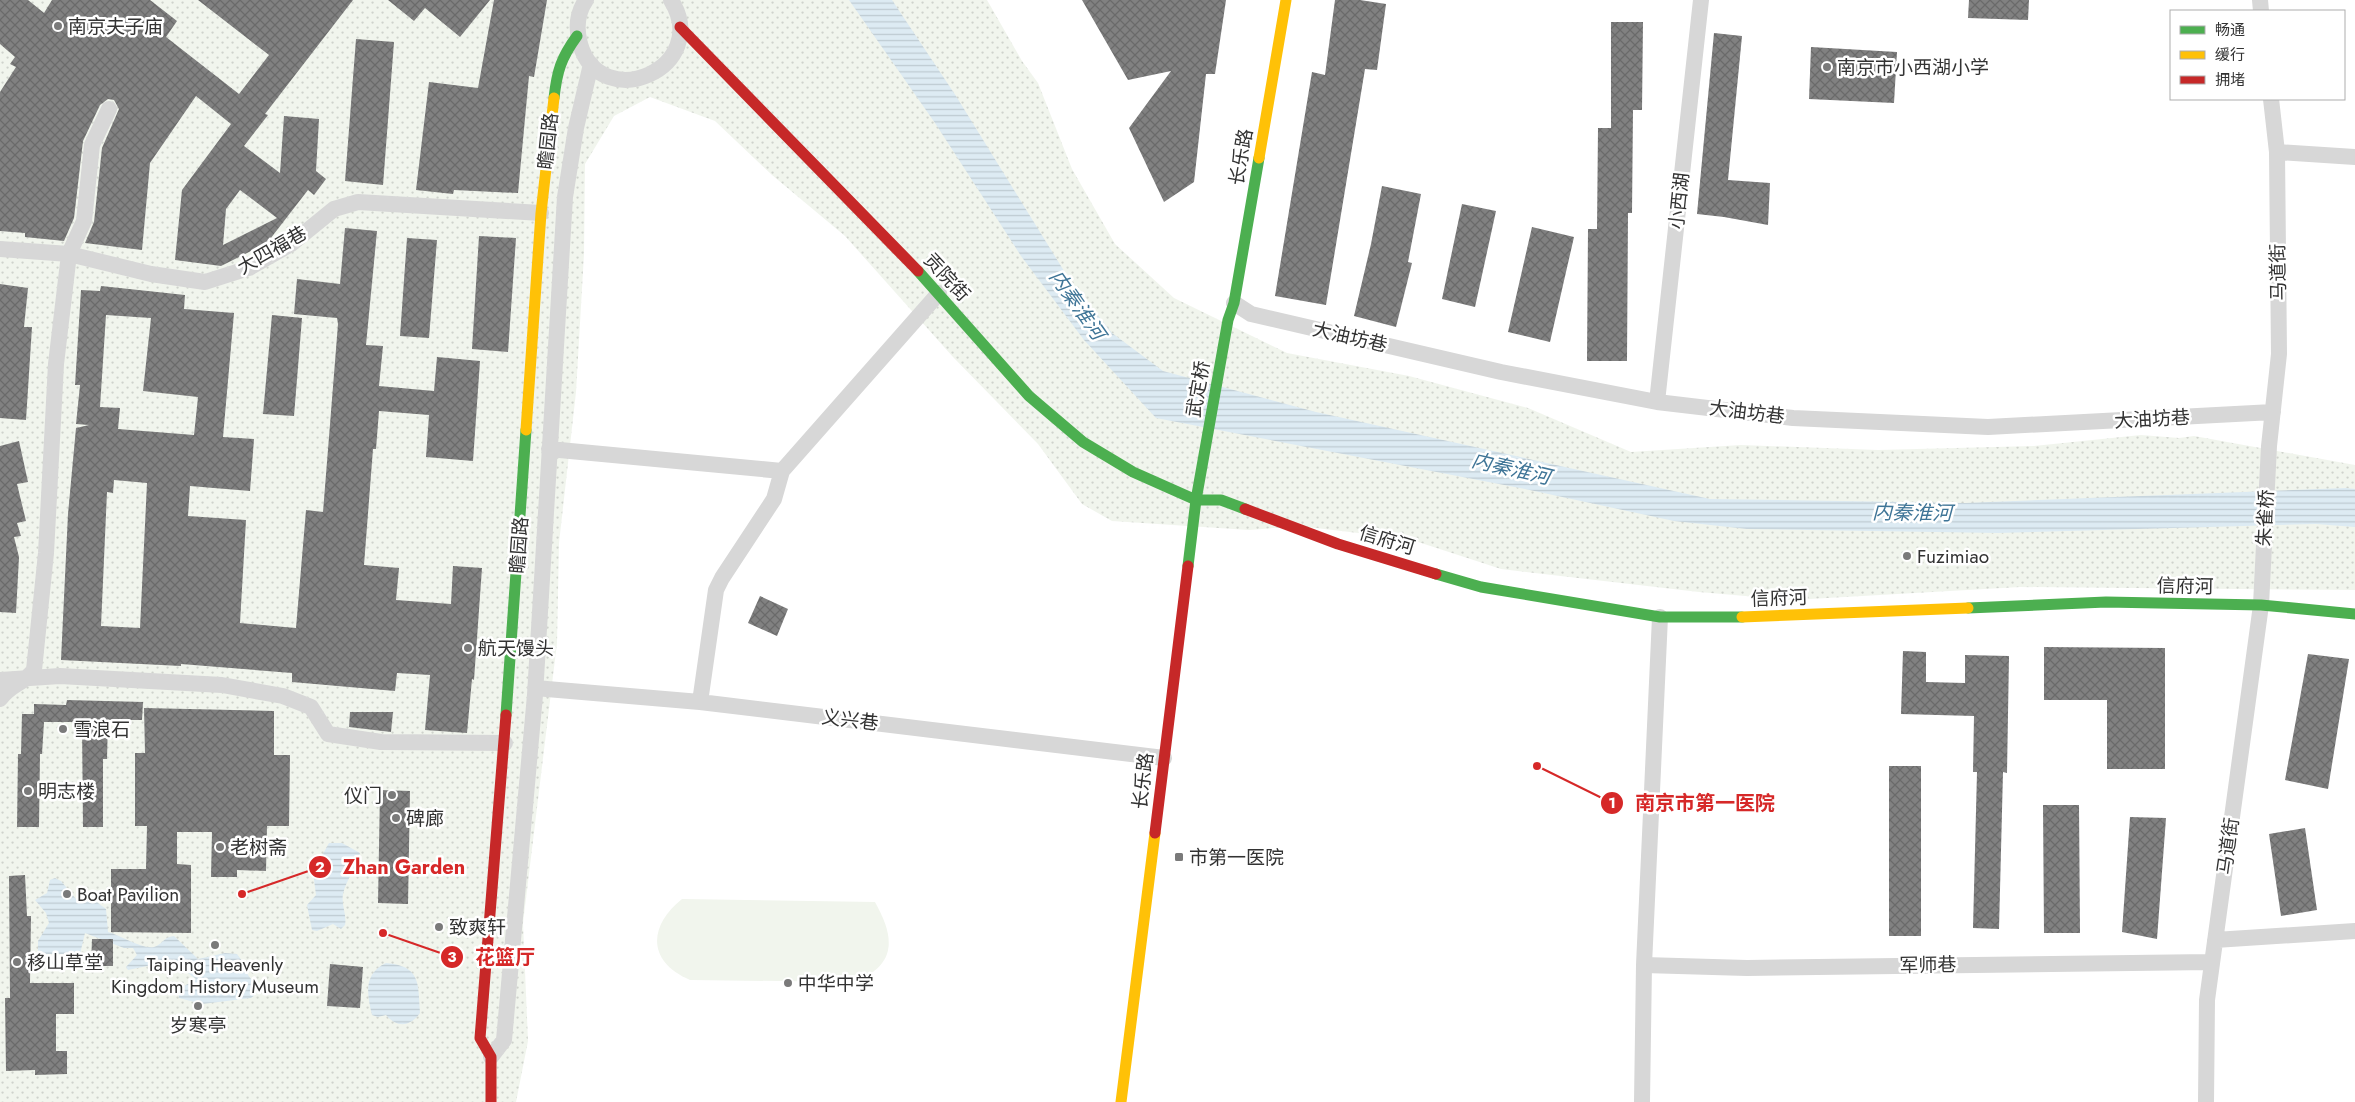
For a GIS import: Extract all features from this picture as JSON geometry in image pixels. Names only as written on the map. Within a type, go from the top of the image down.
[{"type":"street","points":[[586,0],[578,20],[577,36],[582,51],[591,64],[605,75],[622,80],[640,80],[657,73],[670,60],[678,45],[680,27],[677,9],[671,0]]},
{"type":"street","name":"长乐路","points":[[1228,320],[1234,303],[1286,0]]},
{"type":"street","name":"小西湖","points":[[1657,402],[1701,0]]},
{"type":"street","name":"贡院街","points":[[680,27],[939,293],[1029,396],[1083,442],[1133,472],[1196,500],[1221,500]]},
{"type":"street","name":"瞻园路","points":[[491,1102],[491,1058],[480,1038],[505,743],[541,213],[557,74],[563,55],[577,36]]},
{"type":"street","name":"瞻园路","points":[[491,1058],[504,1040],[535,691],[565,197],[576,128],[591,64]]},
{"type":"street","name":"马道街","points":[[2269,446],[2279,354],[2277,152],[2271,100]]},
{"type":"street","points":[[0,700],[8,688],[29,678],[34,670],[46,553],[56,364],[69,254],[84,221],[92,145],[109,109]]},
{"type":"street","points":[[2277,152],[2355,157]]},
{"type":"street","name":"大四福巷","points":[[0,249],[69,254],[151,274],[204,282],[249,268],[291,244],[334,209],[358,202],[541,213]]},
{"type":"street","points":[[700,702],[716,590],[774,499],[782,471],[939,293]]},
{"type":"street","name":"大油坊巷","points":[[1234,303],[1251,314],[1501,372],[1657,402],[1793,418],[1988,427],[2273,412]]},
{"type":"street","name":"武定桥","points":[[1202,465],[1228,320]]},
{"type":"street","name":"朱雀桥","points":[[2261,598],[2269,446]]},
{"type":"street","points":[[550,449],[782,471]]},
{"type":"street","name":"长乐路","points":[[1120,1102],[1202,465]]},
{"type":"street","name":"信府河","points":[[1221,500],[1338,544],[1481,587],[1660,617],[1720,618],[2106,602],[2261,598],[2355,614]]},
{"type":"street","name":"马道街","points":[[2206,1102],[2207,1000],[2261,598]]},
{"type":"street","points":[[1642,1102],[1644,965],[1660,617]]},
{"type":"street","points":[[511,658],[515,669],[523,672],[531,669],[537,661]]},
{"type":"street","points":[[0,680],[60,676],[222,685],[284,696],[310,707],[328,734],[381,742],[505,743]]},
{"type":"street","points":[[508,694],[514,683],[522,681],[530,684],[535,691]]},
{"type":"street","name":"义兴巷","points":[[535,691],[700,702],[1164,758]]},
{"type":"street","points":[[2215,940],[2355,931]]},
{"type":"street","name":"军师巷","points":[[1644,965],[1747,968],[2212,962]]},
{"type":"shaded area","name":"Fuzimiao","points":[[0,0],[987,0],[1022,61],[1038,83],[1072,169],[1115,244],[1174,298],[1287,353],[1409,376],[1528,408],[1631,452],[1741,445],[1878,450],[2034,446],[2141,435],[2179,438],[2194,436],[2355,465],[2355,590],[2020,587],[1792,600],[1699,592],[1501,569],[1409,539],[1299,526],[1249,530],[1112,521],[1082,504],[1038,444],[953,357],[845,236],[772,175],[715,121],[650,97],[614,116],[585,164],[584,254],[576,392],[559,543],[557,643],[523,923],[528,1041],[516,1102],[0,1102]]},
{"type":"shaded area","points":[[682,899],[875,902],[886,927],[889,938],[888,949],[879,967],[855,982],[690,980],[666,964],[660,954],[657,943],[658,932],[663,921],[671,909]]},
{"type":"water","name":"内秦淮河","points":[[849,0],[892,0],[956,96],[1069,279],[1112,333],[1163,371],[1316,412],[1710,499],[1965,503],[2346,488],[2355,489],[2355,527],[2316,524],[1998,533],[1747,529],[1674,521],[1525,489],[1156,418],[1084,340],[1021,256],[935,123]]},
{"type":"water","points":[[329,843],[342,843],[360,853],[343,894],[345,925],[341,929],[333,924],[317,931],[312,930],[307,905],[316,895],[313,872]]},
{"type":"water","points":[[55,878],[61,881],[76,899],[94,900],[106,909],[108,932],[149,947],[157,946],[167,938],[174,936],[198,959],[225,953],[237,954],[249,977],[257,984],[256,994],[251,998],[202,1004],[179,998],[181,988],[196,979],[188,973],[187,965],[180,962],[128,970],[126,967],[137,955],[133,948],[124,948],[85,933],[80,954],[38,954],[38,941],[49,923],[46,913],[35,900],[47,893],[50,880]]},
{"type":"water","points":[[386,963],[406,968],[412,972],[418,985],[420,1013],[408,1023],[399,1024],[386,1015],[378,1017],[372,1015],[368,985],[373,973]]},
{"type":"building","points":[[0,0],[28,0],[44,13],[52,0],[150,0],[177,21],[166,37],[239,94],[269,55],[198,0],[353,0],[265,114],[268,115],[244,146],[280,173],[284,116],[319,119],[316,171],[326,179],[314,195],[308,190],[267,243],[221,266],[175,260],[182,190],[231,124],[196,96],[150,163],[142,250],[85,243],[94,222],[102,148],[119,109],[114,100],[108,99],[100,105],[83,141],[74,218],[64,241],[25,237],[25,233],[0,231],[0,92],[16,67],[10,64],[15,57],[0,44]],"holes":[[[240,190],[277,218],[223,245],[226,209]]]},
{"type":"building","points":[[388,0],[490,0],[460,37],[425,8],[414,21]]},
{"type":"building","points":[[494,0],[547,0],[534,77],[529,76],[518,193],[454,190],[453,194],[416,190],[429,82],[478,88]]},
{"type":"building","points":[[1082,0],[1226,0],[1215,74],[1206,74],[1194,182],[1164,202],[1129,128],[1171,71],[1128,80]]},
{"type":"building","points":[[1335,0],[1360,0],[1386,4],[1377,70],[1365,69],[1326,305],[1275,296],[1312,72],[1325,75]]},
{"type":"building","points":[[1969,0],[2029,0],[2028,20],[1968,18]]},
{"type":"building","points":[[1611,22],[1643,22],[1642,110],[1633,110],[1632,213],[1628,213],[1627,361],[1587,361],[1588,229],[1597,229],[1598,128],[1611,128]]},
{"type":"building","points":[[1714,33],[1742,36],[1728,180],[1770,183],[1768,225],[1697,214]]},
{"type":"building","points":[[356,39],[394,42],[383,185],[345,181]]},
{"type":"building","points":[[1811,47],[1897,52],[1894,103],[1809,99]]},
{"type":"building","points":[[1382,186],[1421,194],[1408,262],[1412,263],[1396,327],[1354,316]]},
{"type":"building","points":[[1462,204],[1496,211],[1475,307],[1442,299]]},
{"type":"building","points":[[1532,227],[1574,237],[1550,342],[1508,332]]},
{"type":"building","points":[[345,228],[377,231],[366,345],[383,346],[379,386],[434,391],[437,357],[480,361],[473,461],[426,457],[429,415],[379,411],[376,449],[373,449],[364,565],[399,568],[396,600],[451,604],[453,566],[482,568],[474,680],[472,679],[467,733],[425,730],[430,675],[397,673],[395,691],[292,682],[292,673],[181,664],[181,666],[61,660],[68,514],[76,428],[89,425],[76,424],[80,385],[75,385],[81,290],[100,291],[101,286],[185,295],[184,309],[234,313],[223,437],[254,439],[250,491],[190,486],[188,516],[246,520],[240,623],[296,628],[306,510],[323,512],[338,324],[337,318],[294,314],[297,279],[340,284]],"holes":[[[106,315],[151,318],[143,391],[198,397],[194,435],[118,429],[120,408],[100,407]],[[114,480],[147,483],[140,628],[101,626],[107,492],[113,493]]]},
{"type":"building","points":[[479,236],[516,238],[508,352],[472,349]]},
{"type":"building","points":[[407,238],[437,240],[429,338],[400,336]]},
{"type":"building","points":[[0,284],[28,288],[24,327],[32,327],[26,420],[0,418]]},
{"type":"building","points":[[272,315],[302,318],[294,416],[263,414]]},
{"type":"building","points":[[19,441],[28,482],[17,484],[26,521],[17,523],[21,536],[14,537],[19,557],[16,613],[0,612],[0,446]]},
{"type":"building","points":[[760,596],[788,609],[777,636],[748,623]]},
{"type":"building","points":[[2044,647],[2165,648],[2165,769],[2107,769],[2107,700],[2044,700]]},
{"type":"building","points":[[1903,651],[1926,652],[1926,682],[1965,683],[1965,655],[2009,656],[2007,773],[2003,772],[1999,929],[1973,928],[1977,772],[1973,772],[1974,716],[1901,714]]},
{"type":"building","points":[[2308,654],[2349,659],[2328,789],[2285,780]]},
{"type":"building","points":[[67,700],[143,702],[142,720],[108,720],[107,759],[103,759],[103,827],[83,827],[82,722],[44,722],[42,754],[40,754],[39,827],[17,827],[18,754],[21,754],[22,714],[34,714],[34,704],[66,705]]},
{"type":"building","points":[[144,708],[274,711],[274,755],[290,755],[289,826],[267,826],[266,871],[237,870],[237,877],[211,877],[212,832],[177,832],[177,864],[191,865],[191,933],[111,932],[111,869],[146,869],[147,826],[135,826],[135,753],[145,753]]},
{"type":"building","points":[[350,712],[393,712],[391,732],[349,727]]},
{"type":"building","points":[[1889,766],[1921,766],[1921,936],[1889,936]]},
{"type":"building","points":[[380,790],[410,791],[408,904],[378,903]]},
{"type":"building","points":[[2043,805],[2079,805],[2080,933],[2044,933]]},
{"type":"building","points":[[2130,817],[2166,818],[2157,939],[2122,932]]},
{"type":"building","points":[[2305,828],[2317,910],[2281,916],[2269,834]]},
{"type":"building","points":[[25,875],[27,916],[31,916],[30,983],[74,983],[74,1014],[56,1014],[56,1051],[67,1051],[67,1074],[35,1075],[35,1070],[6,1071],[5,998],[10,998],[9,876]]},
{"type":"building","points":[[92,939],[113,939],[113,966],[91,966]]},
{"type":"building","points":[[330,964],[363,967],[360,1008],[327,1006]]},
{"type":"traffic: fast","points":[[554,98],[561,65],[567,51],[577,36]]},
{"type":"traffic: fast","points":[[1188,566],[1196,500],[1228,320],[1234,303],[1259,158]]},
{"type":"traffic: fast","points":[[918,271],[1029,396],[1083,442],[1133,472],[1196,500],[1221,500],[1245,509]]},
{"type":"traffic: fast","points":[[506,715],[526,430]]},
{"type":"traffic: fast","points":[[1436,574],[1481,587],[1660,617],[1742,617]]},
{"type":"traffic: fast","points":[[1968,608],[2106,602],[2261,605],[2355,614]]},
{"type":"traffic: slow","points":[[1259,158],[1286,0]]},
{"type":"traffic: slow","points":[[526,430],[541,213],[554,98]]},
{"type":"traffic: slow","points":[[1742,617],[1968,608]]},
{"type":"traffic: slow","points":[[1121,1102],[1155,833]]},
{"type":"traffic: jam","points":[[680,27],[918,271]]},
{"type":"traffic: jam","points":[[1245,509],[1338,544],[1436,574]]},
{"type":"traffic: jam","points":[[1155,833],[1188,566]]},
{"type":"traffic: jam","points":[[491,1102],[491,1057],[480,1038],[506,715]]},
{"type":"place","name":"南京夫子庙","points":[[58,26]]},
{"type":"place","name":"南京市小西湖小学","points":[[1827,67]]},
{"type":"place","name":"Fuzimiao","points":[[1907,556]]},
{"type":"place","name":"航天馒头","points":[[468,648]]},
{"type":"place","name":"雪浪石","points":[[63,729]]},
{"type":"place","name":"南京市第一医院","points":[[1537,766]]},
{"type":"place","name":"明志楼","points":[[28,791]]},
{"type":"place","name":"仪门","points":[[392,795]]},
{"type":"place","name":"碑廊","points":[[396,818]]},
{"type":"place","name":"老树斋","points":[[220,847]]},
{"type":"place","name":"市第一医院","points":[[1179,857]]},
{"type":"place","name":"Boat Pavilion","points":[[67,894]]},
{"type":"place","name":"Zhan Garden","points":[[242,894]]},
{"type":"place","name":"致爽轩","points":[[439,927]]},
{"type":"place","name":"花篮厅","points":[[383,933]]},
{"type":"place","name":"Taiping Heavenly Kingdom History Museum","points":[[215,945]]},
{"type":"place","name":"移山草堂","points":[[17,962]]},
{"type":"place","name":"中华中学","points":[[788,983]]},
{"type":"place","name":"岁寒亭","points":[[198,1006]]}]
